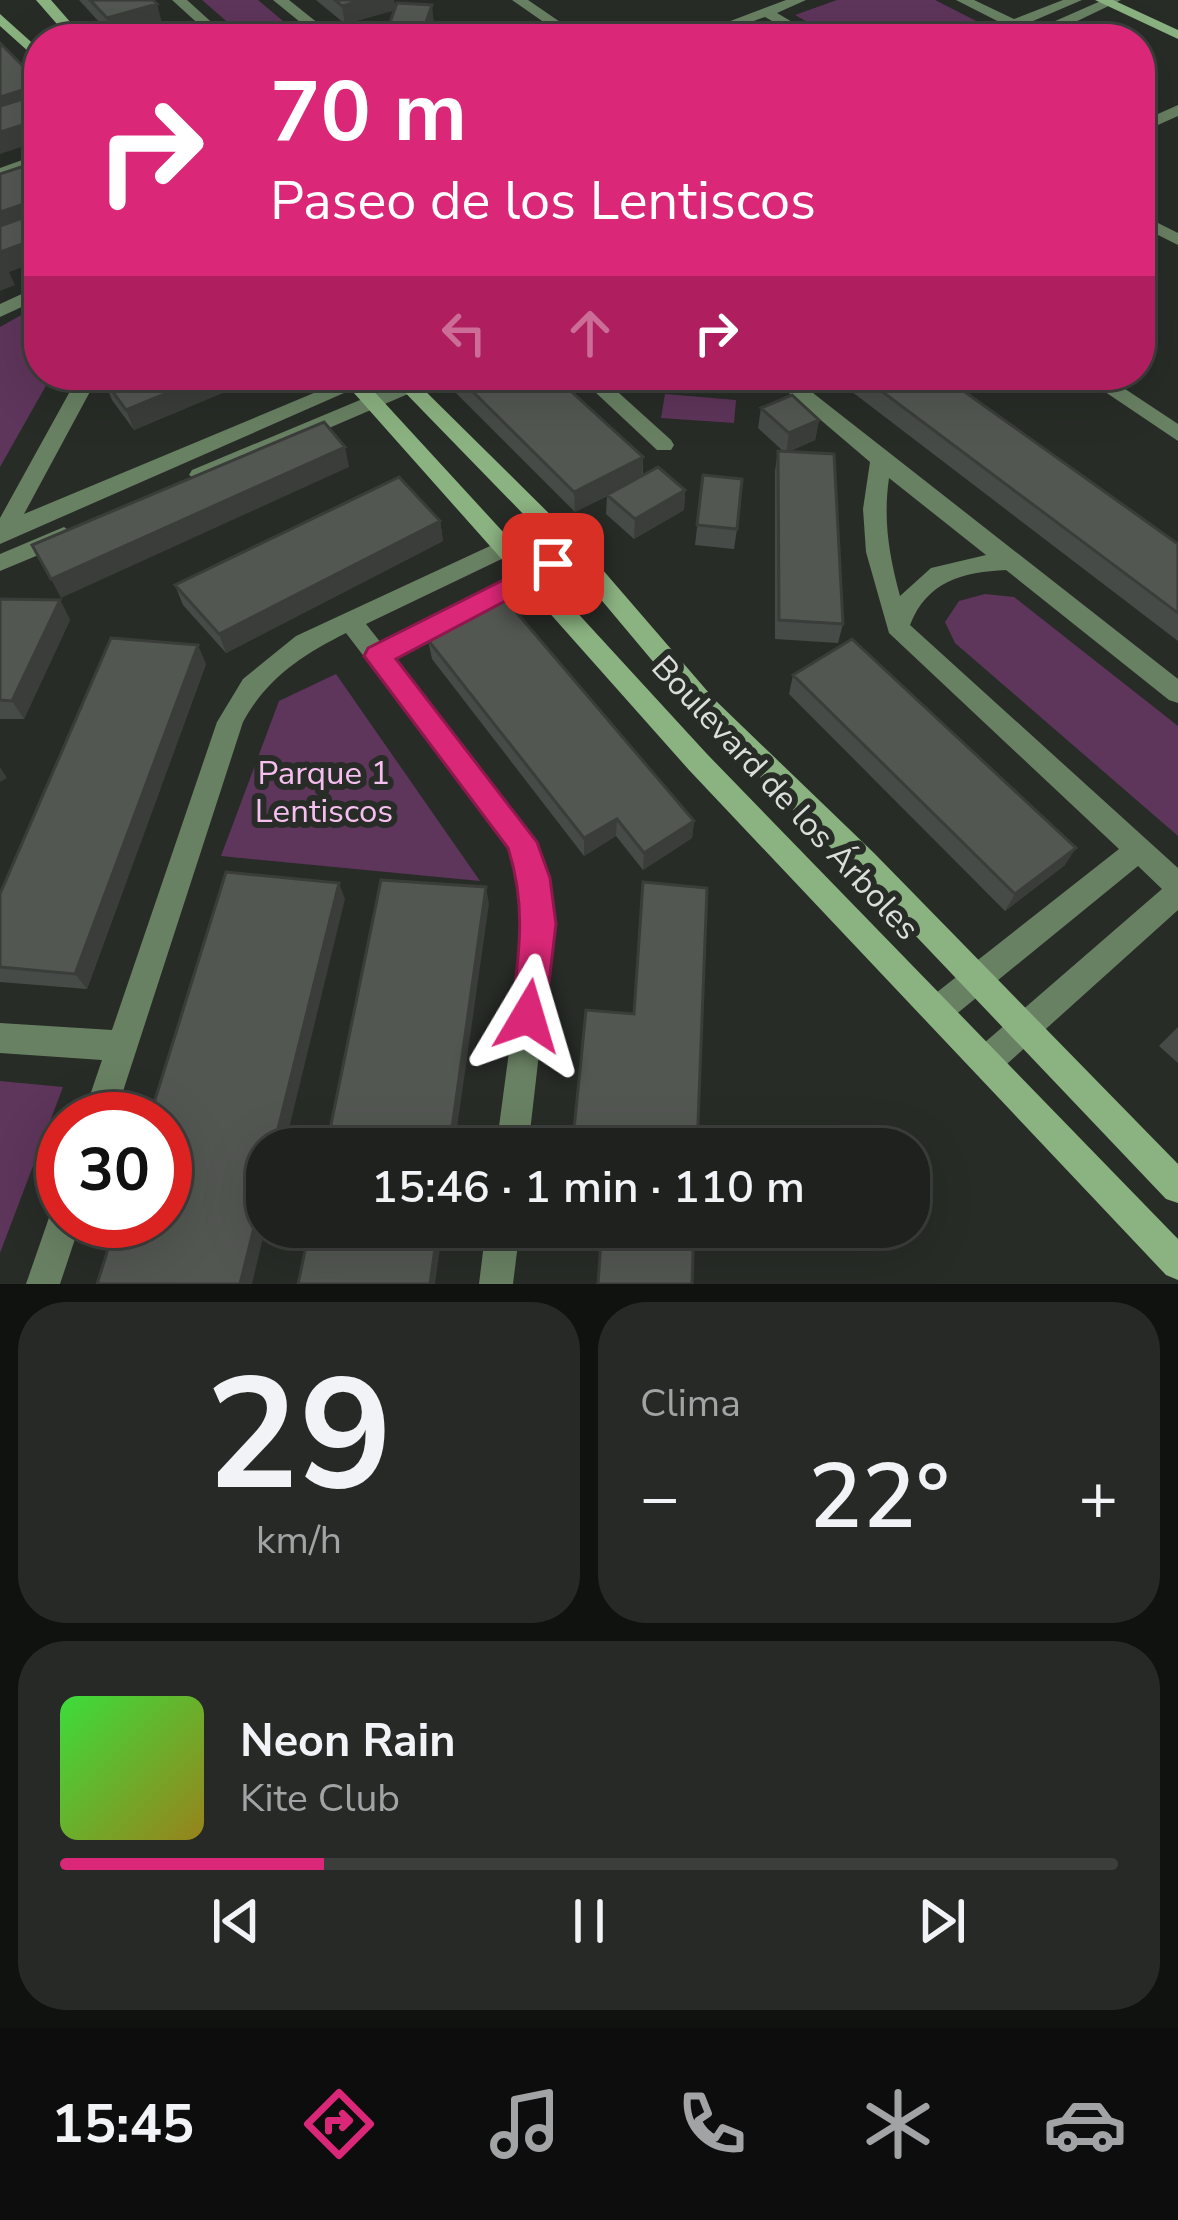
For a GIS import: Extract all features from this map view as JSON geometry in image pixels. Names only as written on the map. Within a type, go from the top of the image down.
[{"type":"main road","points":[[44,0],[65,24]]},
{"type":"main road","points":[[1135,0],[1178,19]]},
{"type":"main road","points":[[1108,1],[1178,34]]},
{"type":"main road","points":[[0,18],[24,42]]},
{"type":"main road","name":"Boulevard de los Árboles","points":[[367,390],[698,762],[1178,1263]]},
{"type":"main road","name":"Boulevard de los Árboles","points":[[413,390],[574,553],[706,707],[1178,1186]]},
{"type":"street","points":[[179,0],[206,24]]},
{"type":"street","points":[[280,0],[311,24]]},
{"type":"street","points":[[519,0],[555,24]]},
{"type":"street","points":[[732,24],[799,0]]},
{"type":"street","points":[[963,0],[1014,24],[1076,0]]},
{"type":"street","points":[[1059,24],[1108,1]]},
{"type":"street","points":[[766,12],[787,24]]},
{"type":"street","points":[[2,535],[81,390]]},
{"type":"street","points":[[2,535],[348,390]]},
{"type":"street","points":[[171,488],[351,390]]},
{"type":"street","points":[[604,390],[664,445]]},
{"type":"street","points":[[796,390],[1178,693]]},
{"type":"street","points":[[1112,390],[1178,434]]},
{"type":"street","points":[[881,460],[874,509],[877,551],[897,627],[1178,889],[987,1061]]},
{"type":"street","points":[[0,563],[86,525]]},
{"type":"street","points":[[107,1092],[230,722],[247,688],[275,661],[548,527]]},
{"type":"street","points":[[377,656],[574,553]]},
{"type":"street","points":[[897,627],[905,603],[921,583],[945,569],[975,562],[1008,562]]},
{"type":"street","points":[[350,621],[522,842],[534,878],[540,924],[515,1128]]},
{"type":"street","points":[[938,1010],[1139,849]]},
{"type":"street","points":[[0,1038],[122,1046]]},
{"type":"street","points":[[43,1284],[55,1248]]},
{"type":"street","points":[[496,1284],[500,1248]]},
{"type":"green space","points":[[202,0],[258,0],[286,24],[230,24]]},
{"type":"green space","points":[[837,0],[935,0],[982,24],[811,24],[795,15]]},
{"type":"green space","points":[[24,313],[24,390],[44,390],[0,467],[0,327]]},
{"type":"green space","points":[[665,394],[736,400],[734,423],[661,418]]},
{"type":"green space","points":[[985,594],[1014,597],[1178,726],[1178,836],[955,643],[945,622],[959,601]]},
{"type":"green space","name":"Parque 1 Lentiscos","points":[[336,674],[480,881],[221,856],[279,701]]},
{"type":"green space","points":[[0,1081],[63,1087],[61,1092],[36,1092],[36,1158],[0,1253]]},
{"type":"building","points":[[90,0],[153,0],[157,4],[107,18]]},
{"type":"building","points":[[397,3],[432,5],[425,24],[389,24]]},
{"type":"building","points":[[0,43],[24,67],[24,90],[0,97]]},
{"type":"building","points":[[24,99],[24,125],[0,132],[0,106]]},
{"type":"building","points":[[24,166],[24,204],[0,212],[0,174]]},
{"type":"building","points":[[24,217],[24,243],[0,252],[0,226]]},
{"type":"building","points":[[111,390],[175,390],[126,410]]},
{"type":"building","points":[[471,390],[569,390],[643,457],[574,492]]},
{"type":"building","points":[[880,390],[962,390],[1178,544],[1178,613]]},
{"type":"building","points":[[792,395],[819,420],[789,433],[761,408]]},
{"type":"building","points":[[324,422],[345,447],[51,579],[32,545]]},
{"type":"building","points":[[778,451],[834,454],[843,624],[779,620]]},
{"type":"building","points":[[658,467],[685,490],[635,519],[607,495]]},
{"type":"building","points":[[703,475],[742,479],[737,529],[697,525]]},
{"type":"building","points":[[399,477],[440,521],[219,634],[175,585]]},
{"type":"building","points":[[0,599],[60,600],[12,701],[0,700]]},
{"type":"building","points":[[506,600],[694,821],[644,853],[617,819],[584,838],[428,640]]},
{"type":"building","points":[[111,638],[198,645],[75,974],[0,967],[0,894]]},
{"type":"building","points":[[852,639],[1076,848],[1015,894],[793,675]]},
{"type":"building","points":[[226,872],[339,883],[278,1128],[246,1128],[249,1248],[240,1284],[97,1284],[108,1248],[192,1248],[192,1092],[157,1092]]},
{"type":"building","points":[[381,880],[486,887],[452,1128],[330,1128]]},
{"type":"building","points":[[643,882],[707,888],[698,1128],[574,1128],[586,1010],[634,1014]]},
{"type":"building","points":[[306,1248],[435,1248],[430,1284],[298,1284]]},
{"type":"building","points":[[601,1248],[693,1248],[692,1284],[598,1284]]},
{"type":"route","points":[[528,1016],[540,924],[534,878],[522,842],[377,656],[553,564]]}]
